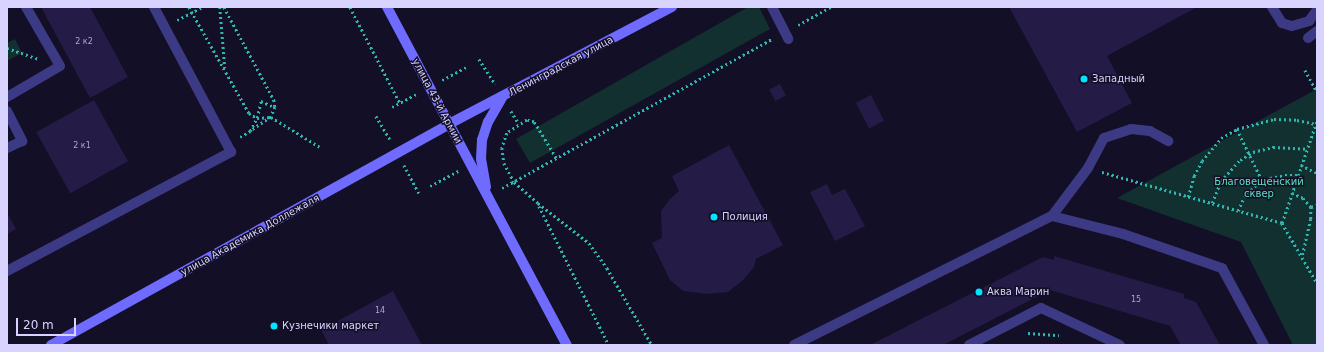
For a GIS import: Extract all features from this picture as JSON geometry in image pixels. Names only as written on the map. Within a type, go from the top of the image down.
[{"type":"main road","name":"улица 43-й Армии","points":[[387,7],[567,345]]},
{"type":"main road","name":"Ленинградская улица","points":[[449,124],[672,7]]},
{"type":"main road","name":"улица 43-й Армии","points":[[487,195],[481,159],[482,140],[488,122],[503,96]]},
{"type":"main road","name":"улица Академика Доллежаля","points":[[51,345],[449,124]]},
{"type":"lane","points":[[7,97],[60,66],[26,7]]},
{"type":"lane","points":[[7,271],[231,152],[154,7]]},
{"type":"lane","points":[[772,7],[786,36]]},
{"type":"lane","points":[[1272,7],[1282,23],[1292,26],[1309,21],[1317,10]]},
{"type":"lane","points":[[1308,38],[1317,31]]},
{"type":"lane","points":[[7,111],[22,140],[7,148]]},
{"type":"lane","points":[[794,345],[1052,216],[1088,168],[1104,138],[1131,129],[1150,132],[1168,141]]},
{"type":"lane","points":[[1052,216],[1123,234],[1222,268],[1264,345]]},
{"type":"lane","points":[[969,345],[1041,308],[1120,345]]},
{"type":"path","points":[[189,7],[250,113],[257,118],[272,117],[320,147]]},
{"type":"path","points":[[164,26],[202,7]]},
{"type":"path","points":[[220,7],[225,70]]},
{"type":"path","points":[[224,7],[274,100],[275,107],[272,117],[250,132],[227,144]]},
{"type":"path","points":[[350,7],[400,103],[392,107]]},
{"type":"path","points":[[498,190],[786,36],[831,7]]},
{"type":"path","points":[[7,48],[60,66]]},
{"type":"path","points":[[1305,70],[1317,92]]},
{"type":"path","points":[[250,132],[257,118],[261,101],[275,107]]},
{"type":"path","points":[[376,116],[419,193]]},
{"type":"path","points":[[1188,197],[1194,176],[1209,150],[1221,138],[1237,129],[1274,119],[1297,120],[1316,124]]},
{"type":"path","points":[[556,158],[534,122],[527,120],[507,133],[502,148],[504,163],[514,182],[589,243],[607,268],[652,345]]},
{"type":"path","points":[[1282,224],[1317,120]]},
{"type":"path","points":[[1237,129],[1263,182]]},
{"type":"path","points":[[1212,203],[1221,181],[1240,160],[1250,154],[1273,147],[1307,149]]},
{"type":"path","points":[[430,186],[471,165]]},
{"type":"path","points":[[1301,165],[1317,173]]},
{"type":"path","points":[[1088,168],[1282,224],[1317,283]]},
{"type":"path","points":[[1238,211],[1244,197],[1256,185],[1270,178],[1285,175],[1298,175]]},
{"type":"path","points":[[1292,193],[1303,198],[1311,207],[1311,219],[1302,257]]},
{"type":"path","points":[[538,203],[609,345]]},
{"type":"path","points":[[1311,207],[1317,205]]},
{"type":"path","points":[[1026,333],[1063,336]]},
{"type":"green space","points":[[748,7],[759,7],[770,29],[530,163],[516,139]]},
{"type":"green space","points":[[15,39],[22,53],[7,61],[7,43]]},
{"type":"green space","name":"Благовещенский сквер","points":[[1317,89],[1317,345],[1293,345],[1241,242],[1117,198]]},
{"type":"building","points":[[41,7],[90,7],[128,77],[90,98]]},
{"type":"building","name":"Западный","points":[[1009,7],[1197,7],[1107,56],[1132,103],[1077,132]]},
{"type":"building","points":[[780,84],[786,96],[775,101],[769,89]]},
{"type":"building","points":[[871,95],[884,121],[869,129],[856,103]]},
{"type":"building","points":[[94,100],[128,161],[70,193],[36,132]]},
{"type":"building","name":"Полиция","points":[[729,145],[783,245],[756,259],[754,267],[743,280],[728,292],[706,294],[683,291],[670,280],[652,243],[662,238],[661,211],[670,199],[679,191],[672,176]]},
{"type":"building","points":[[827,184],[832,195],[845,189],[865,226],[835,241],[810,192]]},
{"type":"building","points":[[7,213],[16,229],[7,234]]},
{"type":"building","points":[[1054,256],[1184,294],[1184,298],[1196,302],[1220,345],[1181,345],[1170,326],[1050,290],[943,345],[870,345],[1043,257],[1054,260]]},
{"type":"building","points":[[393,291],[422,345],[329,345],[321,330]]},
{"type":"place","name":"Западный","points":[[1084,79]]},
{"type":"place","name":"Полиция","points":[[714,217]]},
{"type":"place","name":"Аква Марин","points":[[979,292]]},
{"type":"place","name":"Кузнечики маркет","points":[[274,326]]}]
